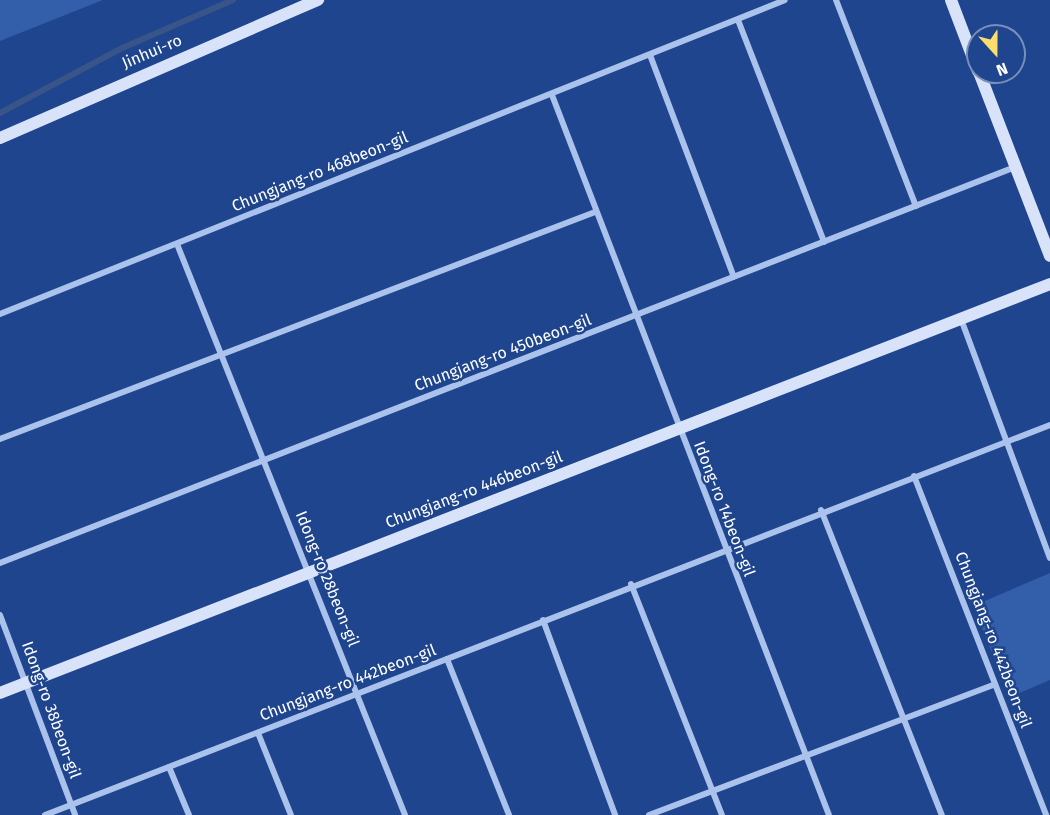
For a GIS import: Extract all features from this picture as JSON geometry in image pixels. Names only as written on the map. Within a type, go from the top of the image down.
[{"type":"street","name":"Jinhui-ro","points":[[0,138],[318,0]]},
{"type":"street","name":"Chungjang-ro 468beon-gil","points":[[0,314],[785,0]]},
{"type":"street","points":[[836,0],[916,206]]},
{"type":"street","points":[[951,0],[966,39]]},
{"type":"street","points":[[738,20],[824,242]]},
{"type":"street","points":[[650,55],[734,277]]},
{"type":"street","points":[[983,84],[1050,256]]},
{"type":"street","name":"Idong-ro 14beon-gil","points":[[552,95],[634,316],[828,815]]},
{"type":"street","name":"Chungjang-ro 450beon-gil","points":[[0,562],[1016,167]]},
{"type":"street","points":[[0,439],[595,212]]},
{"type":"street","name":"Idong-ro 28beon-gil","points":[[177,244],[359,694],[405,815]]},
{"type":"street","name":"Chungjang-ro 446beon-gil","points":[[0,693],[1050,284]]},
{"type":"street","points":[[961,319],[1050,558]]},
{"type":"street","name":"Chungjang-ro 442beon-gil","points":[[45,815],[359,694],[724,547],[1050,425]]},
{"type":"street","name":"Chungjang-ro 442beon-gil","points":[[915,476],[1046,815]]},
{"type":"street","points":[[821,510],[942,815]]},
{"type":"street","points":[[631,584],[722,815]]},
{"type":"street","name":"Idong-ro 38beon-gil","points":[[0,615],[75,815]]},
{"type":"street","points":[[543,620],[615,815]]},
{"type":"street","name":"Chungjang-ro 442beon-gil","points":[[447,659],[509,815]]},
{"type":"street","points":[[649,815],[995,684]]},
{"type":"street","name":"Chungjang-ro 442beon-gil","points":[[258,733],[291,815]]},
{"type":"street","points":[[169,767],[189,815]]},
{"type":"shaded area","points":[[0,0],[103,0],[0,41]]},
{"type":"shaded area","points":[[1050,573],[1050,680],[1010,697],[973,606]]},
{"type":"waterway","points":[[0,113],[122,48],[233,0]]}]
